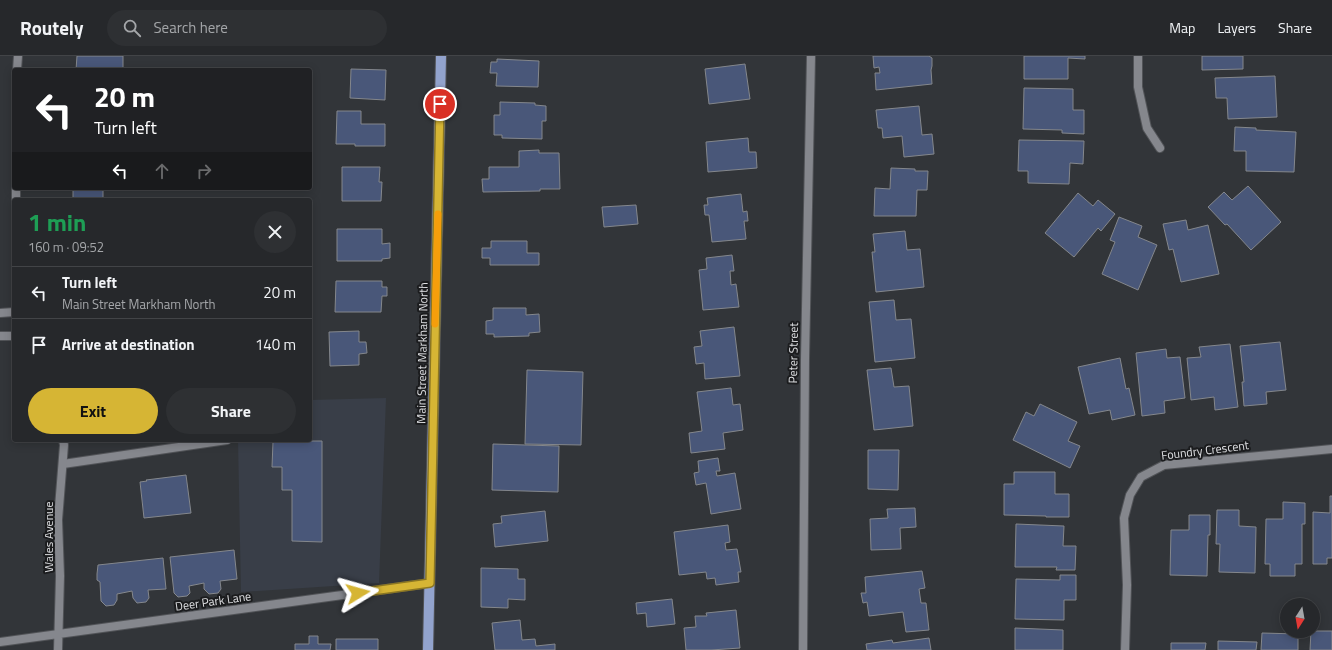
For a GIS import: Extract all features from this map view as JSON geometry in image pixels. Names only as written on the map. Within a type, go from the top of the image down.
[{"type":"main road","name":"Main Street Markham North","points":[[428,650],[441,56]]},
{"type":"street","points":[[17,68],[18,56]]},
{"type":"street","name":"Peter Street","points":[[803,650],[805,359],[812,56]]},
{"type":"street","points":[[1138,56],[1138,87],[1147,128],[1160,148]]},
{"type":"street","points":[[0,313],[12,312]]},
{"type":"street","points":[[0,336],[12,336]]},
{"type":"street","name":"Wales Avenue","points":[[58,650],[60,576],[58,520],[63,442]]},
{"type":"street","points":[[63,464],[213,442]]},
{"type":"street","name":"Foundry Crescent","points":[[1125,650],[1127,585],[1124,518],[1130,495],[1141,477],[1164,465],[1332,449]]},
{"type":"street","name":"Deer Park Lane","points":[[0,642],[430,583]]},
{"type":"shaded area","points":[[386,398],[379,583],[241,592],[238,442],[312,442],[312,400]]},
{"type":"building","points":[[77,56],[123,56],[123,68],[76,68]]},
{"type":"building","points":[[873,56],[929,56],[932,58],[932,84],[876,90],[875,73],[880,73],[879,67],[874,68]]},
{"type":"building","points":[[1024,56],[1085,56],[1085,59],[1068,58],[1068,79],[1024,79]]},
{"type":"building","points":[[1202,56],[1243,56],[1243,69],[1202,70]]},
{"type":"building","points":[[497,59],[539,61],[538,87],[496,86],[497,73],[490,73],[491,62],[497,62]]},
{"type":"building","points":[[745,64],[750,99],[709,104],[705,69]]},
{"type":"building","points":[[351,69],[386,70],[385,100],[350,98]]},
{"type":"building","points":[[1275,76],[1277,117],[1228,119],[1227,98],[1216,98],[1215,78]]},
{"type":"building","points":[[1024,88],[1073,89],[1073,110],[1084,110],[1084,134],[1062,133],[1062,130],[1023,129]]},
{"type":"building","points":[[500,102],[535,103],[535,105],[546,106],[546,121],[542,121],[542,139],[502,138],[502,135],[494,135],[494,115],[500,115]]},
{"type":"building","points":[[919,106],[922,135],[932,134],[934,154],[904,157],[902,136],[883,138],[882,128],[878,128],[876,110]]},
{"type":"building","points":[[337,111],[361,111],[361,124],[385,124],[385,146],[355,146],[355,144],[336,144]]},
{"type":"building","points":[[1235,127],[1256,128],[1256,130],[1296,132],[1294,172],[1246,171],[1246,151],[1234,151]]},
{"type":"building","points":[[748,138],[749,152],[756,152],[757,168],[708,172],[706,142]]},
{"type":"building","points":[[1019,140],[1084,141],[1083,164],[1070,163],[1069,184],[1028,183],[1028,171],[1018,171]]},
{"type":"building","points":[[539,150],[539,153],[559,153],[560,189],[540,189],[540,191],[483,192],[482,179],[489,179],[489,167],[519,167],[519,151]]},
{"type":"building","points":[[342,167],[380,167],[379,182],[382,182],[381,201],[342,201]]},
{"type":"building","points":[[891,168],[928,171],[927,190],[917,190],[916,216],[874,216],[875,188],[890,189]]},
{"type":"building","points":[[1248,186],[1281,222],[1251,250],[1227,224],[1225,225],[1208,207],[1224,192],[1232,200]]},
{"type":"building","points":[[73,190],[103,190],[103,198],[73,198]]},
{"type":"building","points":[[1078,193],[1093,206],[1098,200],[1115,214],[1101,231],[1098,228],[1074,257],[1045,233]]},
{"type":"building","points":[[741,194],[743,212],[747,211],[748,221],[744,221],[746,239],[712,242],[709,215],[705,215],[704,205],[708,205],[707,198]]},
{"type":"building","points":[[636,205],[638,224],[604,227],[602,207]]},
{"type":"building","points":[[1119,217],[1142,226],[1138,237],[1157,245],[1138,290],[1102,274],[1115,242],[1110,240]]},
{"type":"building","points":[[1186,220],[1188,230],[1208,225],[1219,274],[1181,282],[1173,249],[1169,250],[1163,224]]},
{"type":"building","points":[[337,229],[382,229],[382,244],[390,243],[390,258],[382,259],[382,261],[337,261]]},
{"type":"building","points":[[905,231],[907,250],[920,249],[924,287],[876,292],[872,252],[875,252],[873,234]]},
{"type":"building","points":[[491,241],[527,241],[527,253],[539,253],[539,265],[490,265],[490,258],[482,258],[482,248],[491,248]]},
{"type":"building","points":[[732,255],[734,271],[730,271],[731,285],[736,284],[739,307],[703,310],[699,270],[707,269],[706,258]]},
{"type":"building","points":[[336,281],[382,281],[382,287],[387,287],[387,296],[382,296],[381,312],[335,312]]},
{"type":"building","points":[[894,300],[896,320],[911,319],[915,358],[875,362],[869,302]]},
{"type":"building","points":[[493,308],[526,308],[526,315],[539,314],[540,332],[529,333],[529,336],[494,337],[494,334],[486,334],[486,321],[493,320]]},
{"type":"building","points":[[734,327],[740,376],[705,379],[704,363],[696,364],[694,347],[702,346],[700,331]]},
{"type":"building","points":[[359,331],[359,342],[366,342],[367,353],[359,354],[359,365],[330,366],[329,332]]},
{"type":"building","points":[[1280,342],[1286,390],[1266,392],[1267,404],[1244,406],[1242,382],[1244,382],[1240,346]]},
{"type":"building","points":[[1230,344],[1238,407],[1215,410],[1214,397],[1191,400],[1187,358],[1201,357],[1199,347]]},
{"type":"building","points":[[1166,349],[1167,358],[1180,357],[1185,398],[1164,401],[1165,413],[1142,416],[1136,353]]},
{"type":"building","points":[[1120,358],[1126,389],[1129,388],[1135,415],[1112,420],[1110,410],[1089,414],[1078,367]]},
{"type":"building","points":[[891,368],[894,387],[909,386],[913,426],[874,430],[867,370]]},
{"type":"building","points":[[527,370],[583,372],[581,445],[525,444]]},
{"type":"building","points":[[731,388],[733,405],[740,404],[743,430],[723,433],[725,449],[691,453],[689,433],[702,431],[697,392]]},
{"type":"building","points":[[1040,404],[1077,422],[1068,441],[1080,446],[1070,468],[1013,440],[1026,412],[1034,416]]},
{"type":"building","points":[[322,441],[322,542],[292,541],[292,490],[282,490],[282,467],[272,467],[273,442]]},
{"type":"building","points":[[493,444],[559,446],[558,492],[492,490]]},
{"type":"building","points":[[868,450],[899,450],[898,490],[868,489]]},
{"type":"building","points":[[718,458],[720,471],[716,471],[717,476],[735,473],[741,509],[711,514],[706,483],[696,485],[694,473],[699,472],[698,461]]},
{"type":"building","points":[[1014,472],[1055,472],[1055,494],[1069,494],[1069,517],[1004,515],[1004,484],[1014,484]]},
{"type":"building","points":[[186,475],[191,513],[144,518],[140,482]]},
{"type":"building","points":[[1330,496],[1332,496],[1332,558],[1327,558],[1327,564],[1313,564],[1313,512],[1330,513]]},
{"type":"building","points":[[1283,502],[1305,503],[1305,524],[1302,524],[1302,564],[1295,564],[1295,576],[1270,576],[1270,564],[1265,564],[1266,519],[1283,519]]},
{"type":"building","points":[[915,508],[916,527],[900,528],[901,549],[871,550],[870,519],[888,518],[887,509]]},
{"type":"building","points":[[1217,510],[1239,510],[1239,526],[1256,527],[1255,573],[1219,572],[1220,544],[1216,544]]},
{"type":"building","points":[[545,511],[548,541],[495,547],[493,524],[502,523],[501,516]]},
{"type":"building","points":[[1189,515],[1210,515],[1207,576],[1170,575],[1171,530],[1189,530]]},
{"type":"building","points":[[1016,524],[1064,526],[1063,546],[1076,546],[1075,570],[1056,570],[1057,567],[1015,567]]},
{"type":"building","points":[[728,525],[730,542],[725,543],[726,550],[737,549],[741,572],[738,572],[739,582],[716,585],[715,578],[707,579],[706,572],[679,575],[674,532]]},
{"type":"building","points":[[234,550],[237,579],[220,581],[221,589],[218,593],[209,594],[204,589],[204,583],[189,586],[190,593],[187,596],[178,597],[174,593],[170,557]]},
{"type":"building","points":[[163,558],[166,589],[148,590],[149,598],[146,602],[137,603],[133,598],[132,591],[117,594],[117,600],[114,605],[106,606],[101,601],[100,582],[97,580],[98,565]]},
{"type":"building","points":[[481,568],[518,569],[518,579],[525,579],[525,600],[508,599],[508,608],[481,607]]},
{"type":"building","points":[[922,571],[925,588],[919,589],[921,603],[926,603],[929,630],[906,632],[903,612],[869,616],[867,602],[863,603],[861,593],[866,593],[865,577]]},
{"type":"building","points":[[1060,575],[1076,575],[1076,600],[1064,600],[1064,620],[1015,619],[1016,579],[1060,580]]},
{"type":"building","points":[[672,599],[675,624],[647,627],[646,613],[637,614],[636,603]]},
{"type":"building","points":[[736,610],[740,648],[686,650],[684,628],[696,627],[695,616],[707,616],[706,613]]},
{"type":"building","points":[[520,620],[522,640],[535,639],[536,646],[555,644],[555,650],[495,650],[492,623]]},
{"type":"building","points":[[1015,628],[1063,630],[1063,650],[1015,650]]},
{"type":"building","points":[[1320,631],[1332,631],[1332,650],[1310,650],[1311,638],[1320,638]]},
{"type":"building","points":[[1262,633],[1280,634],[1280,638],[1298,638],[1298,650],[1261,650]]},
{"type":"building","points":[[309,636],[318,636],[318,644],[331,644],[330,650],[295,650],[295,644],[309,644]]},
{"type":"building","points":[[929,638],[931,650],[867,650],[866,644],[892,640],[893,643]]},
{"type":"building","points":[[336,639],[378,639],[378,650],[336,650]]},
{"type":"building","points":[[1218,641],[1257,642],[1256,650],[1218,650]]},
{"type":"building","points":[[1171,643],[1206,643],[1205,650],[1171,650]]},
{"type":"slow traffic","points":[[435,324],[438,214]]},
{"type":"route","points":[[358,593],[430,583],[440,104]]}]
